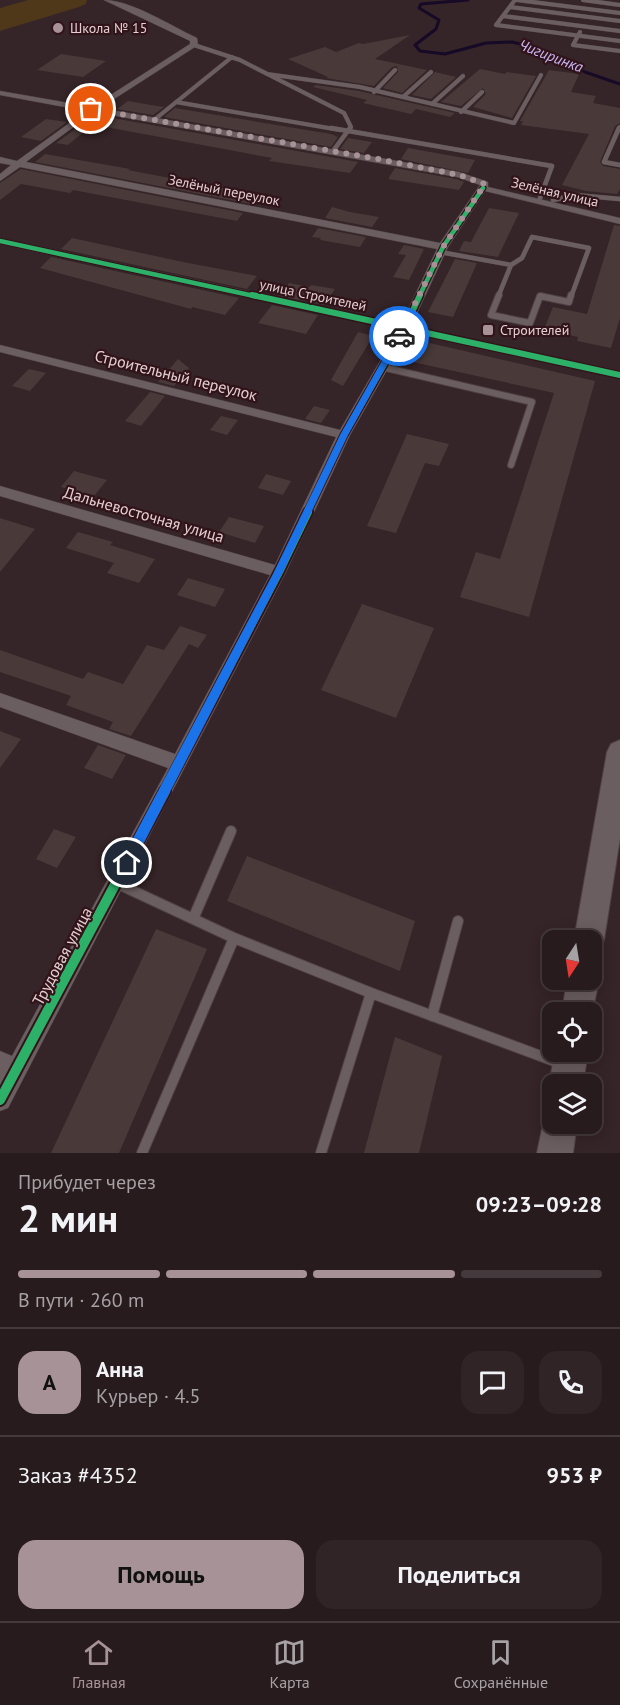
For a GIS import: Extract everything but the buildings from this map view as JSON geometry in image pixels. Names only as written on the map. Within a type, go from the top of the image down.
[{"type":"street","points":[[0,178],[91,109],[139,77],[194,45],[194,40],[107,0]]},
{"type":"street","name":"Зелёная улица","points":[[0,93],[333,151],[473,178],[485,184],[483,188]]},
{"type":"street","name":"Зелёный переулок","points":[[0,160],[442,250]]},
{"type":"street","name":"Зелёная улица","points":[[483,188],[620,214]]},
{"type":"street","name":"Зелёная улица","points":[[483,188],[620,221]]},
{"type":"street","name":"Трудовая улица","points":[[0,1100],[8,1065],[116,883],[279,572],[344,435],[404,329],[442,250],[483,188]]},
{"type":"street","name":"улица Строителей","points":[[0,241],[620,375]]},
{"type":"street","name":"Строительный переулок","points":[[0,348],[344,435]]},
{"type":"street","name":"Дальневосточная улица","points":[[0,490],[279,572]]},
{"type":"street","points":[[0,700],[179,764]]},
{"type":"street","points":[[592,930],[617,788],[620,752]]},
{"type":"lane","points":[[620,13],[516,0],[496,25],[620,41]]},
{"type":"lane","points":[[583,0],[620,5]]},
{"type":"lane","points":[[598,2],[573,45],[620,51]]},
{"type":"lane","points":[[510,7],[620,21]]},
{"type":"lane","points":[[503,16],[620,31]]},
{"type":"lane","points":[[194,45],[232,57],[301,89],[344,113],[351,127],[333,151]]},
{"type":"lane","points":[[154,120],[232,57]]},
{"type":"lane","points":[[374,92],[395,70]]},
{"type":"lane","points":[[403,97],[431,72]]},
{"type":"lane","points":[[267,74],[290,76],[403,97],[514,123],[541,75]]},
{"type":"lane","points":[[432,104],[463,76]]},
{"type":"lane","points":[[461,112],[482,92]]},
{"type":"lane","points":[[176,102],[552,166],[540,198]]},
{"type":"lane","points":[[620,127],[604,162],[620,165]]},
{"type":"lane","points":[[553,200],[575,195],[620,199]]},
{"type":"lane","points":[[442,250],[511,265],[522,259],[532,237],[589,248],[569,302],[540,296],[530,323],[491,315],[511,265]]},
{"type":"lane","points":[[382,367],[532,402],[511,465]]},
{"type":"lane","points":[[193,920],[231,831]]},
{"type":"lane","points":[[116,883],[234,938],[371,993],[569,1067]]},
{"type":"lane","points":[[432,1016],[458,921]]},
{"type":"lane","points":[[142,1153],[234,938]]},
{"type":"lane","points":[[321,1153],[371,993]]},
{"type":"shaded area","points":[[28,0],[87,0],[86,4],[79,7],[0,31],[0,8]]},
{"type":"waterway","name":"Чигиринка","points":[[468,0],[421,4],[419,8],[439,20],[436,29],[415,45],[420,51],[445,54],[486,43],[512,42],[537,48],[585,72],[620,84]]},
{"type":"cycle path","points":[[0,1100],[279,572],[344,435],[404,329],[443,247],[483,188]]},
{"type":"cycle path","points":[[0,241],[620,375]]},
{"type":"way so far","points":[[91,109],[378,159],[473,178],[485,184],[443,247],[399,336]]},
{"type":"place","name":"Школа № 15","points":[[58,28]]},
{"type":"place","name":"Строителей","points":[[488,330]]},
{"type":"route","points":[[127,863],[279,572],[344,435],[399,336]]}]
